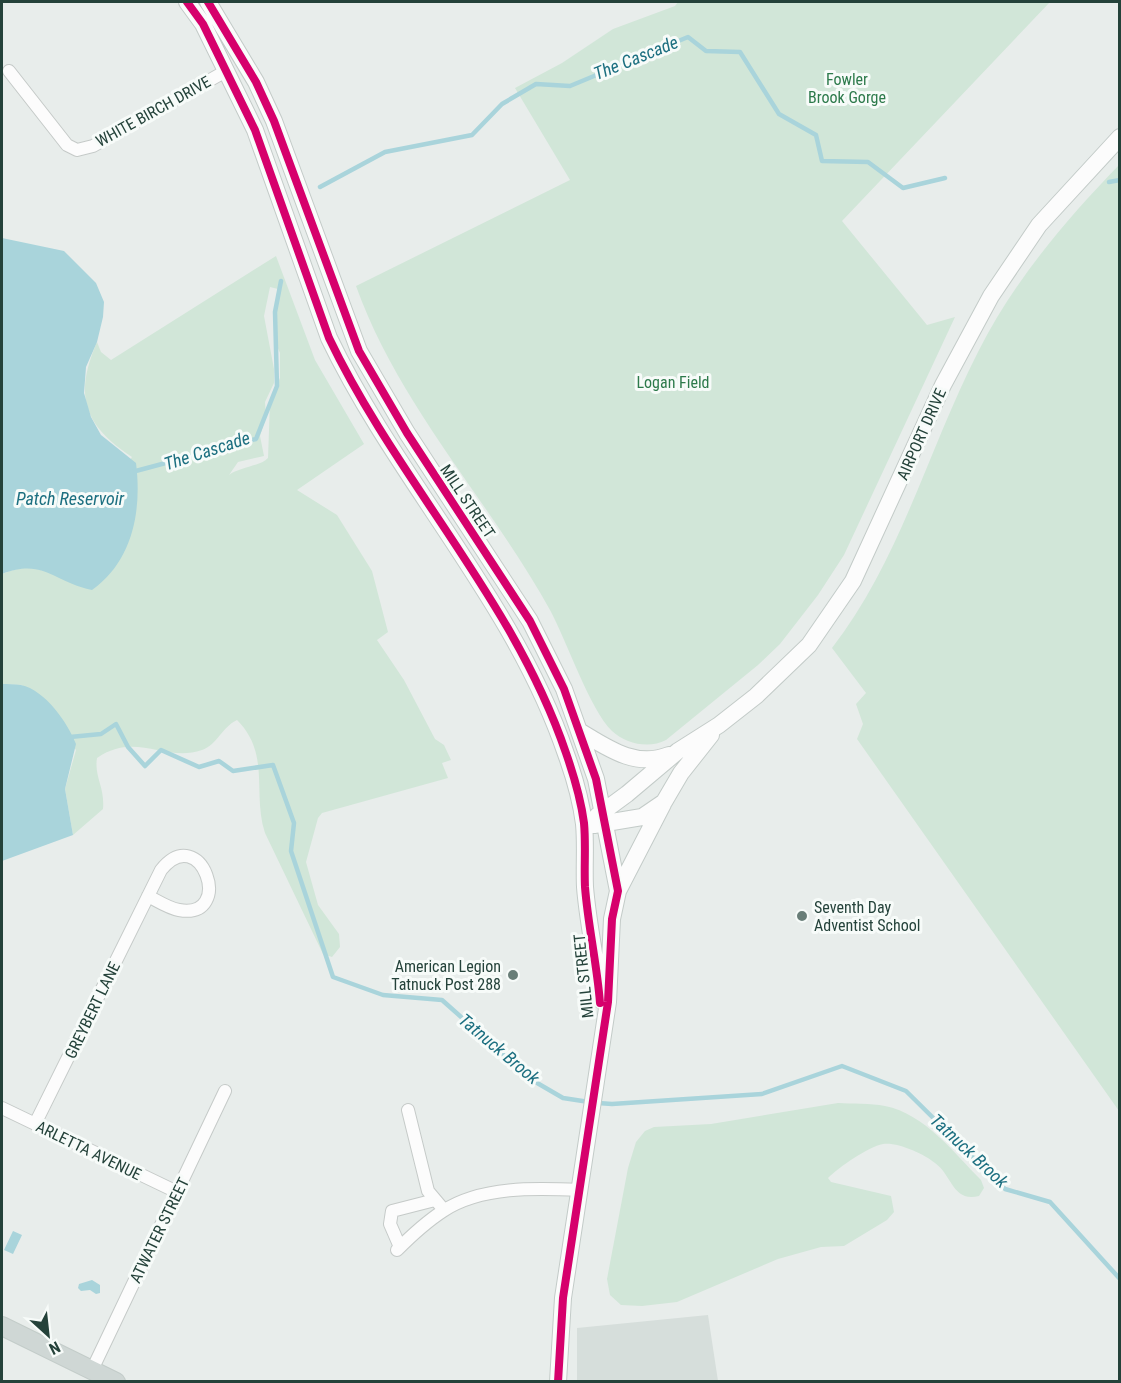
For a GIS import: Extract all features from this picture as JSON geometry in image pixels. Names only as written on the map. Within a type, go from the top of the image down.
[{"type":"main road","name":"MILL STREET","points":[[187,2],[203,24],[255,130],[328,338],[379,430],[462,553],[526,661],[563,744],[576,785],[584,825],[585,889],[598,976],[603,1036]]},
{"type":"main road","name":"MILL STREET","points":[[208,2],[252,73],[274,121],[359,351],[407,433],[530,621],[564,689],[596,779],[618,891],[612,919],[610,970],[603,1036],[563,1298],[558,1382]]},
{"type":"main road","name":"AIRPORT DRIVE","points":[[604,818],[678,751],[719,725],[784,671],[827,621],[853,581],[875,539],[934,404],[981,313],[1040,225],[1119,137]]},
{"type":"main road","name":"AIRPORT DRIVE","points":[[618,891],[681,773],[719,725]]},
{"type":"main road","name":"AIRPORT DRIVE","points":[[581,732],[610,749],[639,760],[655,760],[678,751]]},
{"type":"main road","name":"AIRPORT DRIVE","points":[[584,825],[604,818],[642,817],[664,802]]},
{"type":"main road","points":[[2,1326],[116,1382]]},
{"type":"street","name":"WHITE BIRCH DRIVE","points":[[9,71],[67,146],[77,150],[93,146],[155,108],[226,71]]},
{"type":"street","name":"GREYBERT LANE","points":[[35,1124],[148,896],[161,870],[175,859],[192,859],[202,865],[208,875],[209,892],[193,909],[176,909],[148,896]]},
{"type":"street","name":"ATWATER STREET","points":[[92,1370],[225,1091]]},
{"type":"street","name":"ARLETTA AVENUE","points":[[2,1108],[177,1192]]},
{"type":"street","points":[[408,1110],[428,1191],[444,1210]]},
{"type":"street","points":[[435,1200],[392,1211],[390,1224],[398,1249],[444,1210],[474,1198],[497,1193],[547,1188],[579,1190]]},
{"type":"shaded area","points":[[708,1315],[718,1381],[577,1381],[577,1328]]},
{"type":"green space","name":"Logan Field","points":[[678,2],[1050,2],[842,221],[927,325],[955,317],[844,555],[818,595],[780,644],[758,665],[666,740],[645,745],[631,742],[612,731],[595,707],[550,610],[526,569],[446,452],[396,372],[374,330],[356,286],[570,180],[515,88],[562,63],[613,29],[675,6]]},
{"type":"green space","points":[[1119,165],[1119,1111],[857,739],[863,724],[856,704],[866,693],[832,648],[856,614],[895,542],[960,389],[992,326],[1041,253]]},
{"type":"green space","points":[[276,256],[315,360],[364,444],[297,490],[337,515],[372,571],[388,632],[377,640],[404,680],[435,739],[444,745],[451,760],[442,763],[448,778],[322,813],[318,818],[306,862],[318,905],[339,934],[340,947],[332,957],[323,954],[265,833],[261,818],[259,774],[254,746],[237,720],[227,727],[212,744],[202,750],[175,753],[125,747],[111,750],[97,758],[96,765],[103,809],[73,835],[65,789],[76,750],[22,685],[2,684],[2,574],[23,568],[44,571],[132,457],[103,433],[93,421],[88,407],[85,393],[86,378],[97,342],[101,352],[111,360]],"holes":[[[270,287],[278,289],[274,339],[280,353],[280,378],[270,402],[268,458],[229,475],[238,462],[264,456],[260,436],[266,416],[265,402],[274,383],[274,369],[264,316]]]},
{"type":"green space","points":[[838,1103],[885,1106],[913,1117],[949,1147],[981,1180],[984,1188],[979,1196],[964,1195],[958,1192],[941,1168],[930,1160],[903,1147],[883,1144],[854,1158],[828,1178],[831,1182],[891,1196],[894,1212],[887,1220],[844,1246],[821,1247],[778,1259],[677,1302],[642,1306],[621,1305],[610,1295],[607,1279],[628,1168],[636,1142],[645,1131],[654,1127],[711,1124]]},
{"type":"water","name":"Patch Reservoir","points":[[2,238],[64,251],[96,283],[104,302],[97,342],[86,367],[84,393],[91,417],[101,435],[136,463],[138,481],[136,516],[126,549],[117,565],[92,590],[39,570],[16,570],[2,574]]},
{"type":"water","points":[[2,684],[21,685],[39,693],[61,717],[76,744],[65,789],[73,835],[2,861]]},
{"type":"water","points":[[13,1231],[22,1235],[13,1254],[4,1250]]},
{"type":"water","points":[[92,1280],[100,1285],[100,1293],[96,1294],[90,1290],[81,1291],[78,1288],[79,1284]]},
{"type":"waterway","name":"The Cascade","points":[[320,187],[385,152],[472,135],[502,104],[536,84],[570,86],[688,37],[706,51],[740,52],[779,114],[816,135],[822,161],[868,162],[903,188],[945,178]]},
{"type":"waterway","name":"The Cascade","points":[[1109,182],[1120,180]]},
{"type":"waterway","name":"The Cascade","points":[[132,472],[256,439],[277,386],[275,312],[281,281]]},
{"type":"waterway","name":"Tatnuck Brook","points":[[70,737],[101,734],[116,724],[128,747],[145,766],[161,750],[199,767],[219,761],[233,771],[273,765],[294,823],[291,851],[333,977],[383,995],[442,1000],[532,1080],[563,1098],[589,1102]]},
{"type":"waterway","name":"Tatnuck Brook","points":[[598,1103],[762,1094],[842,1066],[906,1091],[1005,1189],[1050,1202],[1120,1279]]},
{"type":"cycle path","points":[[187,2],[203,24],[255,130],[329,338],[388,442],[486,592],[517,644],[544,697],[569,762],[583,814],[585,887],[600,1003]]},
{"type":"cycle path","points":[[208,2],[256,82],[274,121],[359,351],[407,433],[530,621],[564,689],[596,779],[618,891],[612,919],[608,1002],[563,1298],[558,1382]]},
{"type":"place","name":"Seventh Day Adventist School","points":[[802,916]]},
{"type":"place","name":"American Legion Tatnuck Post 288","points":[[513,975]]},
{"type":"park label","name":"Fowler Brook Gorge","points":[[847,88]]}]
